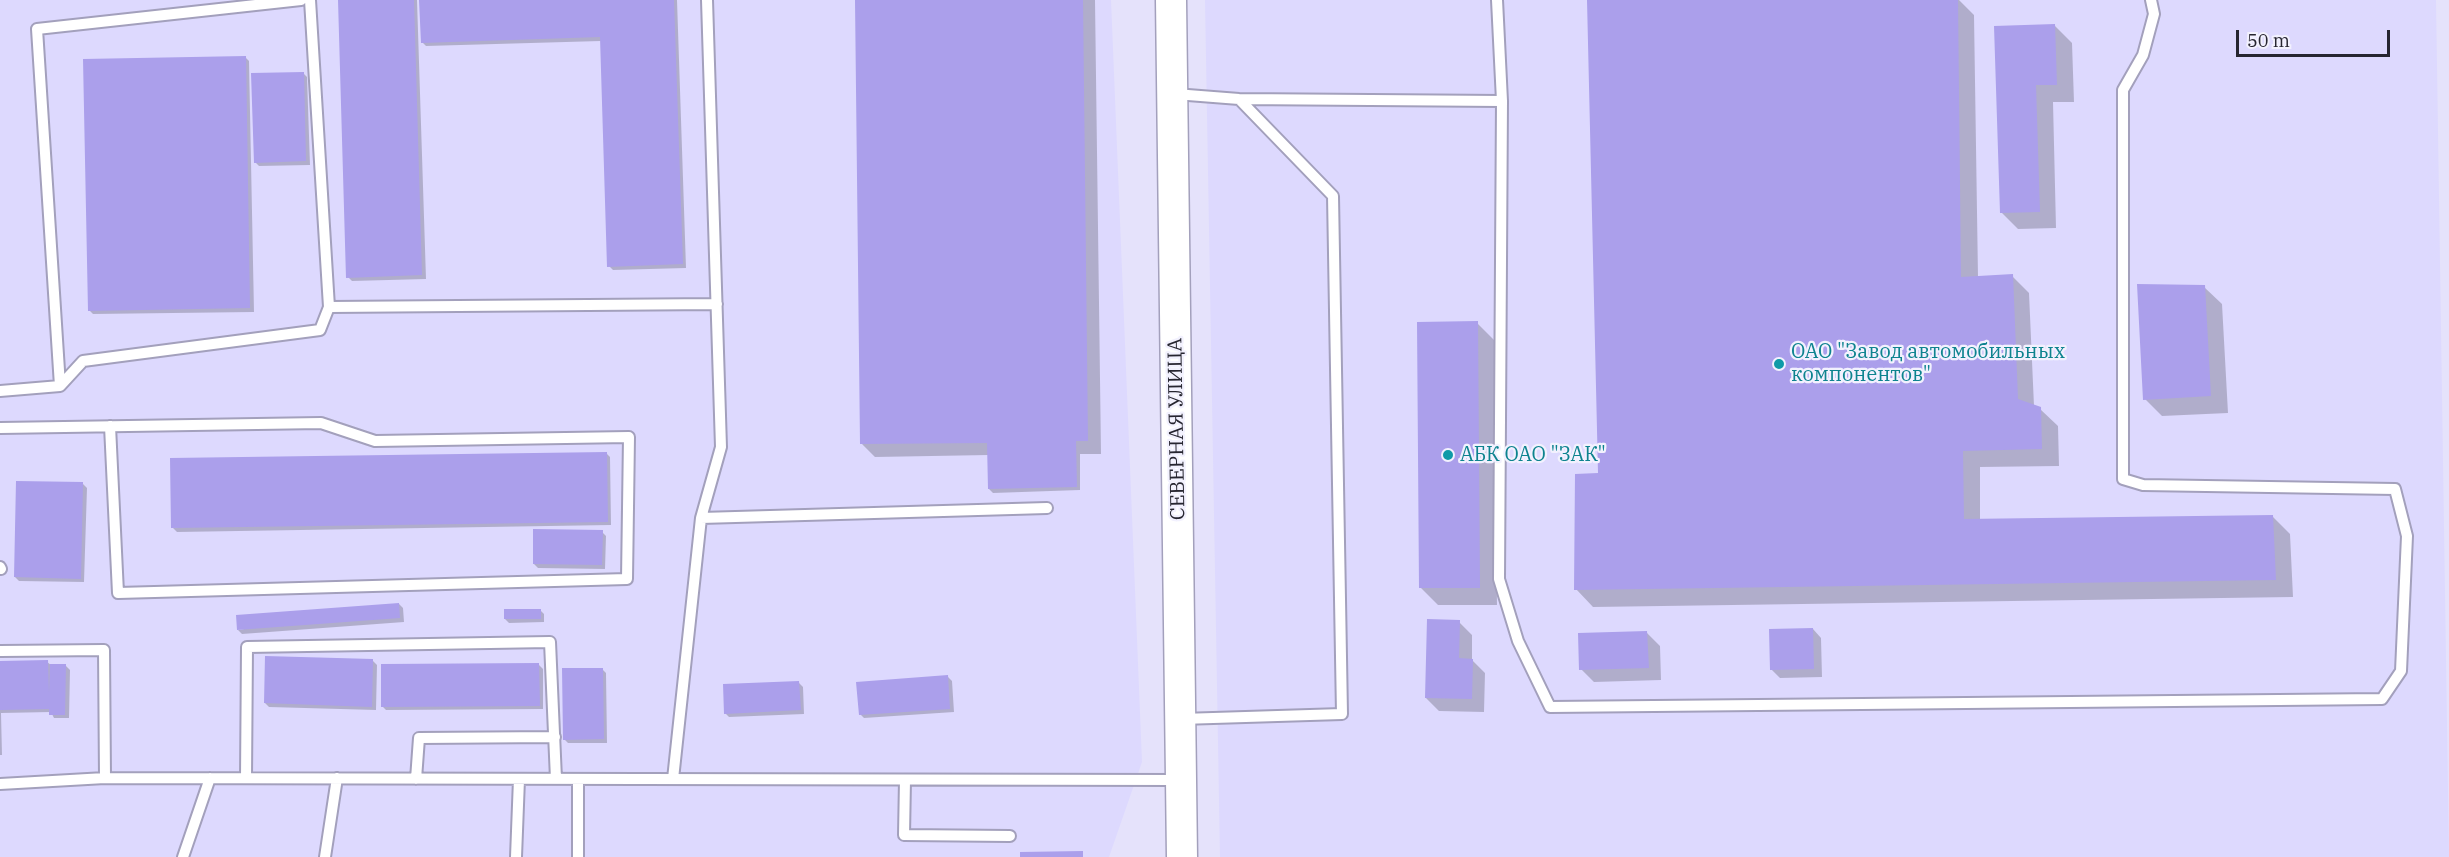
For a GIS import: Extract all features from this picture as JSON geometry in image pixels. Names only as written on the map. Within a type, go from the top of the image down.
[{"type":"main road","name":"СЕВЕРНАЯ УЛИЦА","points":[[1171,0],[1182,857]]},
{"type":"lane","points":[[60,386],[37,29],[301,0]]},
{"type":"lane","points":[[0,391],[60,386],[83,361],[320,330],[329,307],[310,0]]},
{"type":"lane","points":[[673,779],[701,518],[721,447],[707,0]]},
{"type":"lane","points":[[1497,0],[1502,101],[1499,579],[1518,642],[1550,707],[2382,699],[2401,671],[2407,536],[2395,489],[2143,485],[2123,479],[2123,90],[2143,55],[2154,14],[2151,0]]},
{"type":"lane","points":[[1172,94],[1239,99],[1502,101]]},
{"type":"lane","points":[[1181,719],[1342,714],[1334,196],[1239,99]]},
{"type":"lane","points":[[329,307],[717,304]]},
{"type":"lane","points":[[0,428],[110,426],[321,423],[375,441],[629,437],[627,579],[118,593],[110,426]]},
{"type":"lane","points":[[701,518],[1047,508]]},
{"type":"lane","points":[[246,778],[247,646],[550,642],[556,779]]},
{"type":"lane","points":[[0,651],[104,650],[105,778]]},
{"type":"lane","points":[[416,779],[419,738],[555,737]]},
{"type":"lane","points":[[0,784],[105,778],[1181,780]]},
{"type":"lane","points":[[183,857],[210,778]]},
{"type":"lane","points":[[325,857],[337,778]]},
{"type":"lane","points":[[516,857],[519,779]]},
{"type":"lane","points":[[578,779],[578,857]]},
{"type":"lane","points":[[905,780],[904,835],[1010,836]]},
{"type":"shaded area","points":[[0,0],[1111,0],[1142,762],[1109,857],[0,857]]},
{"type":"shaded area","points":[[1205,0],[2436,0],[2449,857],[1220,857]]},
{"type":"building","points":[[338,0],[414,0],[422,275],[346,278]]},
{"type":"building","points":[[419,0],[674,0],[683,264],[607,267],[600,37],[421,43]]},
{"type":"building","points":[[855,0],[1083,0],[1088,441],[1076,441],[1077,487],[988,489],[987,443],[860,444]]},
{"type":"building","name":"ОАО \"Завод автомобильных компонентов\"","points":[[1587,0],[1958,0],[1961,277],[2013,274],[2018,399],[2041,407],[2042,449],[1963,451],[1964,519],[2273,515],[2276,580],[1574,590],[1575,474],[1598,473]]},
{"type":"building","points":[[2055,24],[2057,85],[2036,85],[2040,212],[2000,213],[1994,26]]},
{"type":"building","points":[[246,56],[250,308],[88,311],[83,59]]},
{"type":"building","points":[[304,72],[306,161],[254,163],[251,73]]},
{"type":"building","points":[[2137,284],[2205,285],[2211,396],[2143,400]]},
{"type":"building","name":"АБК ОАО \"ЗАК\"","points":[[1478,321],[1480,588],[1419,588],[1417,322]]},
{"type":"building","points":[[607,452],[608,522],[171,528],[170,458]]},
{"type":"building","points":[[16,481],[83,482],[81,579],[14,577]]},
{"type":"building","points":[[533,529],[603,530],[602,565],[533,564]]},
{"type":"building","points":[[399,603],[400,618],[237,630],[236,615]]},
{"type":"building","points":[[504,609],[541,609],[541,619],[504,619]]},
{"type":"building","points":[[1427,619],[1460,620],[1459,658],[1473,659],[1472,699],[1425,698]]},
{"type":"building","points":[[1813,628],[1814,669],[1770,670],[1769,629]]},
{"type":"building","points":[[1647,631],[1649,668],[1579,670],[1578,633]]},
{"type":"building","points":[[265,656],[373,659],[372,707],[264,703]]},
{"type":"building","points":[[48,660],[49,693],[50,664],[66,664],[65,715],[49,715],[49,709],[0,710],[0,661]]},
{"type":"building","points":[[539,663],[540,706],[381,707],[381,664]]},
{"type":"building","points":[[562,668],[603,668],[604,739],[563,740]]},
{"type":"building","points":[[948,675],[950,709],[859,715],[856,682]]},
{"type":"building","points":[[799,681],[801,710],[724,714],[723,684]]},
{"type":"building","points":[[1083,851],[1083,857],[1020,857],[1020,852]]},
{"type":"place","name":"ОАО \"Завод автомобильных компонентов\"","points":[[1779,364]]},
{"type":"place","name":"АБК ОАО \"ЗАК\"","points":[[1448,455]]}]
